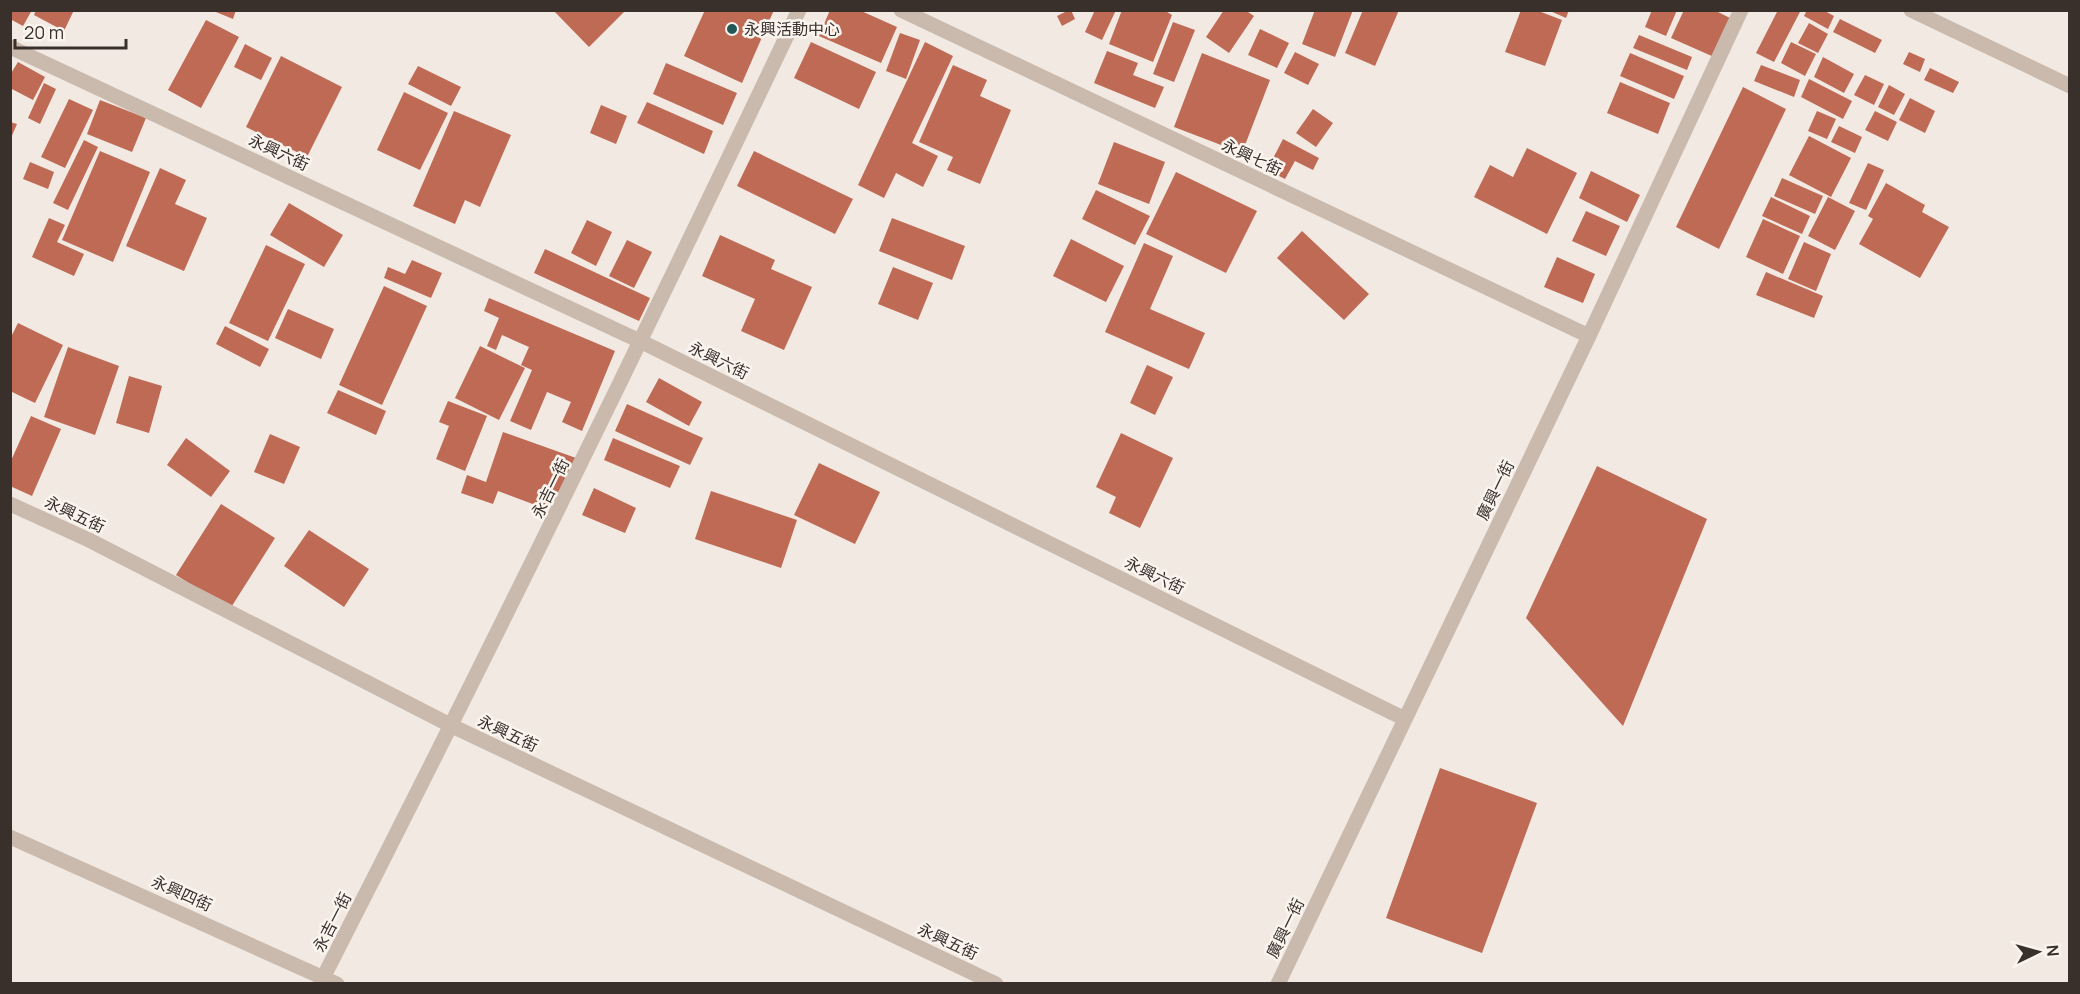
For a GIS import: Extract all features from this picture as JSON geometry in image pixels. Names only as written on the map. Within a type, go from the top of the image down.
[{"type":"street","name":"永吉一街","points":[[331,980],[452,726],[642,342],[799,10]]},
{"type":"street","name":"永興七街","points":[[901,10],[1589,336]]},
{"type":"street","name":"廣興一街","points":[[1278,984],[1589,336],[1741,10]]},
{"type":"street","points":[[1911,10],[2070,86]]},
{"type":"street","name":"永興六街","points":[[10,47],[642,342],[1406,719]]},
{"type":"street","name":"永興五街","points":[[10,504],[89,540],[452,726],[996,984]]},
{"type":"street","name":"永興四街","points":[[10,837],[331,980]]},
{"type":"building","points":[[10,10],[32,10],[23,26],[10,19]]},
{"type":"building","points":[[36,10],[74,10],[64,31],[34,15]]},
{"type":"building","points":[[211,10],[236,10],[233,19]]},
{"type":"building","points":[[553,10],[626,10],[589,47]]},
{"type":"building","name":"永興活動中心","points":[[705,10],[774,10],[742,83],[684,56]]},
{"type":"building","points":[[830,10],[859,10],[897,27],[881,63],[819,36]]},
{"type":"building","points":[[1069,10],[1075,19],[1062,26],[1057,16]]},
{"type":"building","points":[[1095,10],[1116,10],[1102,40],[1085,32]]},
{"type":"building","points":[[1122,10],[1164,10],[1172,15],[1153,62],[1109,44]]},
{"type":"building","points":[[1224,10],[1245,10],[1254,16],[1229,53],[1206,37]]},
{"type":"building","points":[[1315,10],[1353,10],[1335,57],[1302,44]]},
{"type":"building","points":[[1363,10],[1399,10],[1375,66],[1345,53]]},
{"type":"building","points":[[1521,10],[1536,10],[1562,20],[1545,66],[1505,52]]},
{"type":"building","points":[[1548,10],[1569,10],[1566,18]]},
{"type":"building","points":[[1652,10],[1677,10],[1666,36],[1645,27]]},
{"type":"building","points":[[1684,10],[1714,10],[1730,18],[1714,57],[1671,38]]},
{"type":"building","points":[[1778,10],[1801,10],[1774,62],[1756,53]]},
{"type":"building","points":[[1807,10],[1823,10],[1834,16],[1828,29],[1804,16]]},
{"type":"building","points":[[1840,19],[1882,40],[1875,53],[1833,32]]},
{"type":"building","points":[[206,20],[239,37],[201,108],[168,90]]},
{"type":"building","points":[[1173,22],[1195,30],[1174,82],[1153,74]]},
{"type":"building","points":[[1809,23],[1828,34],[1818,53],[1798,43]]},
{"type":"building","points":[[1260,29],[1289,43],[1277,68],[1248,55]]},
{"type":"building","points":[[900,33],[920,40],[906,79],[886,71]]},
{"type":"building","points":[[1639,35],[1692,57],[1687,70],[1633,48]]},
{"type":"building","points":[[811,42],[876,72],[859,109],[794,78]]},
{"type":"building","points":[[925,42],[953,56],[912,143],[938,156],[923,187],[896,173],[884,198],[858,185]]},
{"type":"building","points":[[1791,42],[1816,54],[1805,76],[1781,63]]},
{"type":"building","points":[[245,44],[272,58],[261,80],[234,67]]},
{"type":"building","points":[[1107,51],[1138,63],[1133,75],[1164,87],[1155,108],[1094,83]]},
{"type":"building","points":[[1295,52],[1319,64],[1308,85],[1284,73]]},
{"type":"building","points":[[1909,52],[1925,59],[1920,72],[1903,64]]},
{"type":"building","points":[[1202,53],[1270,80],[1242,153],[1174,127]]},
{"type":"building","points":[[1630,53],[1684,76],[1674,99],[1620,76]]},
{"type":"building","points":[[281,56],[342,87],[307,157],[246,127]]},
{"type":"building","points":[[1823,57],[1854,74],[1844,93],[1814,77]]},
{"type":"building","points":[[18,62],[45,77],[33,100],[10,88],[10,75]]},
{"type":"building","points":[[666,63],[737,93],[723,125],[653,94]]},
{"type":"building","points":[[953,65],[987,80],[980,96],[1011,110],[980,184],[947,170],[953,157],[919,142]]},
{"type":"building","points":[[1761,65],[1800,80],[1794,97],[1754,81]]},
{"type":"building","points":[[418,66],[461,87],[451,106],[408,84]]},
{"type":"building","points":[[1930,68],[1959,82],[1953,93],[1924,80]]},
{"type":"building","points":[[1865,75],[1884,84],[1874,105],[1854,95]]},
{"type":"building","points":[[1809,79],[1852,101],[1843,119],[1801,97]]},
{"type":"building","points":[[1620,82],[1670,103],[1658,134],[1607,113]]},
{"type":"building","points":[[44,83],[56,89],[40,124],[28,118]]},
{"type":"building","points":[[1889,85],[1905,94],[1894,115],[1878,107]]},
{"type":"building","points":[[1743,87],[1786,109],[1719,249],[1676,227]]},
{"type":"building","points":[[404,92],[448,113],[420,170],[377,150]]},
{"type":"building","points":[[1910,98],[1935,111],[1925,133],[1899,120]]},
{"type":"building","points":[[69,99],[93,110],[65,168],[41,157]]},
{"type":"building","points":[[100,100],[146,118],[132,152],[87,134]]},
{"type":"building","points":[[647,102],[713,131],[704,154],[637,123]]},
{"type":"building","points":[[601,105],[627,116],[616,144],[590,133]]},
{"type":"building","points":[[1313,109],[1333,123],[1316,147],[1296,133]]},
{"type":"building","points":[[454,111],[511,135],[480,207],[465,200],[455,224],[413,206]]},
{"type":"building","points":[[1817,111],[1836,119],[1827,139],[1808,131]]},
{"type":"building","points":[[1875,111],[1897,122],[1888,141],[1865,130]]},
{"type":"building","points":[[10,122],[17,124],[10,140]]},
{"type":"building","points":[[1839,126],[1862,137],[1855,153],[1831,142]]},
{"type":"building","points":[[1809,136],[1851,158],[1831,197],[1789,175]]},
{"type":"building","points":[[1283,139],[1319,158],[1313,170],[1295,161],[1285,179],[1267,170]]},
{"type":"building","points":[[84,140],[98,147],[68,210],[53,203]]},
{"type":"building","points":[[1114,142],[1165,162],[1149,204],[1098,184]]},
{"type":"building","points":[[1527,148],[1577,173],[1547,234],[1474,197],[1490,165],[1513,177]]},
{"type":"building","points":[[100,151],[150,172],[113,262],[62,240]]},
{"type":"building","points":[[754,151],[853,199],[835,234],[737,186]]},
{"type":"building","points":[[30,162],[54,172],[48,189],[23,179]]},
{"type":"building","points":[[1868,163],[1884,170],[1866,210],[1849,203]]},
{"type":"building","points":[[160,168],[186,180],[175,204],[207,218],[184,271],[126,246]]},
{"type":"building","points":[[1591,171],[1640,195],[1627,222],[1579,198]]},
{"type":"building","points":[[1176,172],[1257,211],[1226,273],[1146,234]]},
{"type":"building","points":[[1782,178],[1823,196],[1815,214],[1774,196]]},
{"type":"building","points":[[1886,183],[1925,205],[1922,212],[1949,227],[1920,278],[1859,244],[1873,219],[1868,216]]},
{"type":"building","points":[[1096,190],[1150,216],[1135,245],[1082,219]]},
{"type":"building","points":[[1771,197],[1810,216],[1802,234],[1762,216]]},
{"type":"building","points":[[1828,197],[1855,211],[1835,250],[1808,236]]},
{"type":"building","points":[[289,203],[343,235],[324,267],[270,235]]},
{"type":"building","points":[[1586,211],[1620,226],[1606,256],[1572,241]]},
{"type":"building","points":[[49,218],[65,225],[57,242],[84,254],[74,276],[32,257]]},
{"type":"building","points":[[892,218],[965,246],[952,280],[879,251]]},
{"type":"building","points":[[1763,219],[1800,236],[1783,274],[1746,257]]},
{"type":"building","points":[[587,220],[612,232],[596,266],[571,253]]},
{"type":"building","points":[[1302,231],[1369,294],[1344,320],[1277,258]]},
{"type":"building","points":[[720,235],[775,260],[771,269],[812,287],[784,350],[741,331],[755,299],[702,276]]},
{"type":"building","points":[[1071,239],[1124,266],[1106,302],[1053,276]]},
{"type":"building","points":[[627,240],[652,252],[634,288],[609,276]]},
{"type":"building","points":[[1804,242],[1831,254],[1816,291],[1788,279]]},
{"type":"building","points":[[1144,243],[1173,256],[1150,309],[1205,333],[1189,369],[1105,332]]},
{"type":"building","points":[[266,245],[305,264],[268,341],[229,323]]},
{"type":"building","points":[[545,249],[650,298],[639,321],[534,273]]},
{"type":"building","points":[[1557,257],[1595,274],[1583,303],[1544,287]]},
{"type":"building","points":[[412,260],[442,273],[431,298],[384,278],[388,267],[405,274]]},
{"type":"building","points":[[893,267],[933,283],[918,320],[878,304]]},
{"type":"building","points":[[1766,272],[1823,296],[1814,318],[1756,295]]},
{"type":"building","points":[[384,286],[427,306],[382,405],[339,385]]},
{"type":"building","points":[[489,298],[615,351],[582,431],[562,422],[571,402],[547,392],[531,430],[510,421],[532,370],[521,365],[529,347],[502,335],[496,350],[487,346],[499,318],[484,311]]},
{"type":"building","points":[[288,309],[334,329],[321,359],[275,338]]},
{"type":"building","points":[[18,323],[63,345],[35,403],[10,391],[10,339]]},
{"type":"building","points":[[225,326],[269,349],[260,367],[216,344]]},
{"type":"building","points":[[480,346],[525,368],[499,420],[455,398]]},
{"type":"building","points":[[68,347],[119,366],[95,435],[44,417]]},
{"type":"building","points":[[1147,365],[1173,377],[1155,415],[1130,403]]},
{"type":"building","points":[[129,376],[162,386],[149,433],[116,423]]},
{"type":"building","points":[[659,378],[702,402],[689,426],[646,402]]},
{"type":"building","points":[[338,390],[386,411],[376,435],[327,413]]},
{"type":"building","points":[[448,401],[487,416],[465,471],[436,459],[449,426],[439,422]]},
{"type":"building","points":[[627,404],[703,438],[690,465],[615,431]]},
{"type":"building","points":[[31,416],[61,429],[32,496],[10,486],[10,463]]},
{"type":"building","points":[[503,432],[576,458],[560,501],[550,498],[546,509],[498,491],[493,504],[461,493],[467,475],[486,482]]},
{"type":"building","points":[[1121,433],[1173,458],[1140,528],[1109,513],[1116,497],[1096,487]]},
{"type":"building","points":[[270,434],[300,447],[284,484],[254,472]]},
{"type":"building","points":[[186,438],[230,471],[211,497],[167,465]]},
{"type":"building","points":[[613,438],[680,466],[670,488],[604,460]]},
{"type":"building","points":[[819,463],[880,492],[855,544],[794,515]]},
{"type":"building","points":[[1597,466],[1707,519],[1623,726],[1526,618]]},
{"type":"building","points":[[594,488],[636,508],[625,533],[582,515]]},
{"type":"building","points":[[711,491],[797,520],[781,568],[695,539]]},
{"type":"building","points":[[221,504],[275,538],[230,609],[176,575]]},
{"type":"building","points":[[309,530],[369,569],[344,607],[284,566]]},
{"type":"building","points":[[1440,768],[1537,803],[1482,953],[1386,918]]},
{"type":"place","name":"永興活動中心","points":[[732,29]]}]
